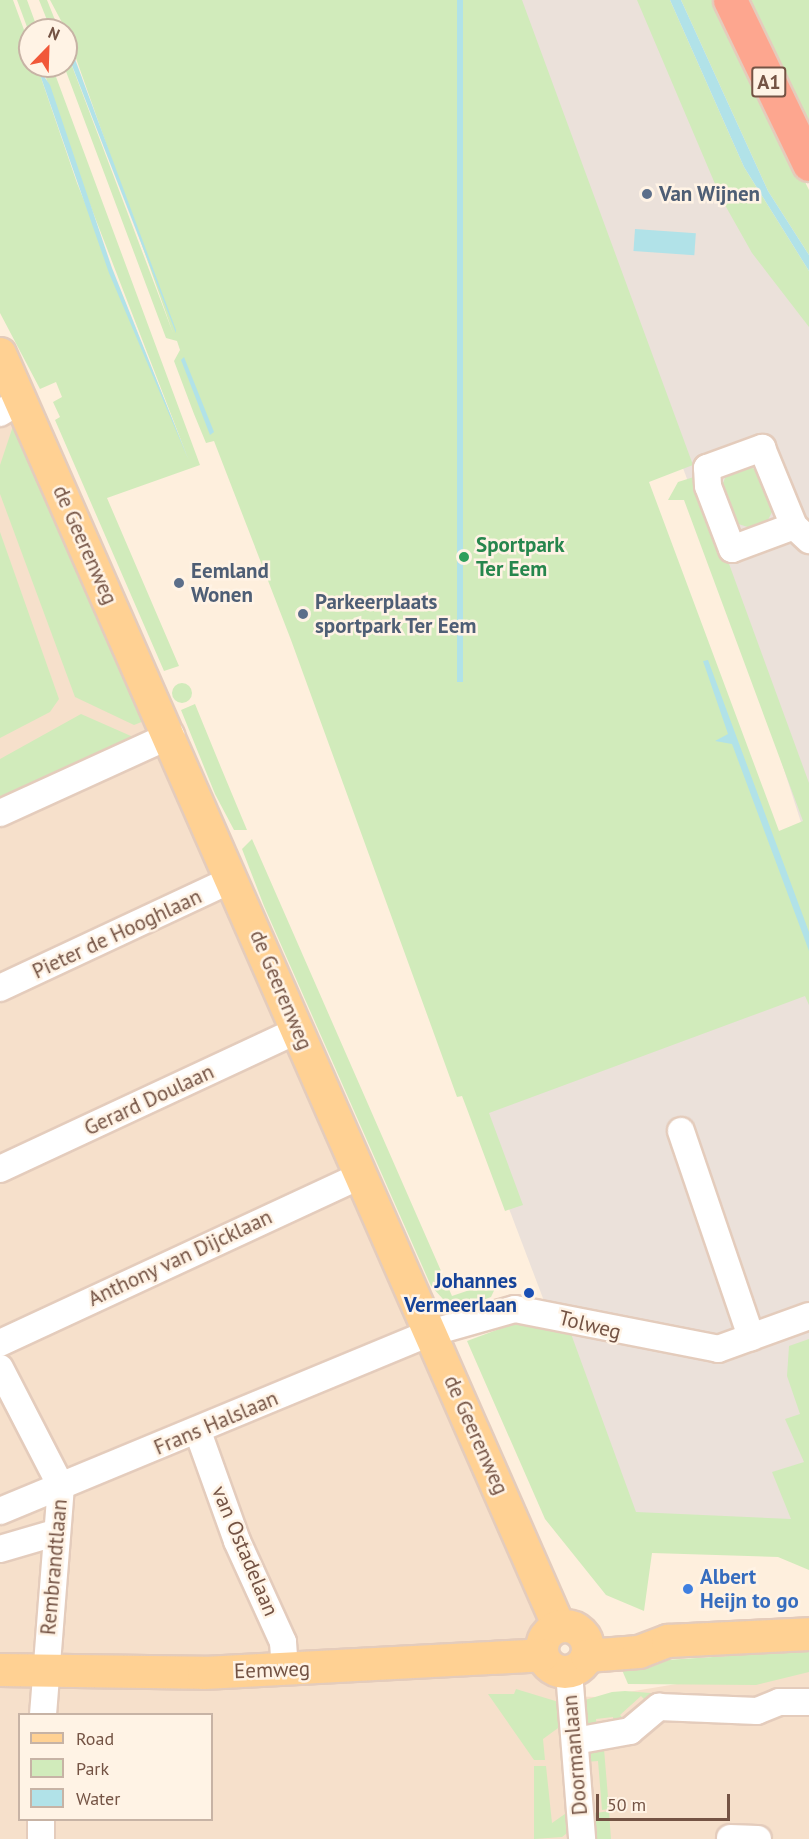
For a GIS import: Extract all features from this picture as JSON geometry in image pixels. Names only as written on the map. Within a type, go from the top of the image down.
[{"type":"highway","name":"A1","points":[[730,0],[809,164]]},
{"type":"main road","name":"de Geerenweg","points":[[0,354],[11,407],[171,735],[569,1649]]},
{"type":"main road","name":"Eemweg","points":[[0,1670],[45,1672],[285,1670],[569,1649],[639,1652],[668,1641],[809,1634]]},
{"type":"street","points":[[0,813],[171,735]]},
{"type":"street","name":"Pieter de Hooghlaan","points":[[0,988],[233,879]]},
{"type":"street","name":"Gerard Doulaan","points":[[0,1169],[298,1030]]},
{"type":"street","points":[[681,1131],[752,1337]]},
{"type":"street","name":"Anthony van Dijcklaan","points":[[0,1343],[362,1175]]},
{"type":"street","name":"Tolweg","points":[[430,1333],[515,1309],[691,1347],[718,1349],[809,1316]]},
{"type":"street","name":"Frans Halslaan","points":[[0,1510],[198,1432],[430,1333]]},
{"type":"street","name":"Rembrandtlaan","points":[[0,1368],[61,1486],[55,1533],[43,1713]]},
{"type":"street","name":"van Ostadelaan","points":[[198,1432],[237,1541],[283,1642],[285,1670]]},
{"type":"street","points":[[0,1549],[55,1533]]},
{"type":"street","name":"Doormanlaan","points":[[569,1649],[582,1839]]},
{"type":"street","points":[[575,1741],[630,1731],[659,1707],[757,1711],[779,1702],[809,1702]]},
{"type":"street","points":[[41,1821],[41,1839]]},
{"type":"street","points":[[730,1838],[758,1839]]},
{"type":"shaded area","points":[[508,0],[662,0],[809,300],[809,847],[711,543]]},
{"type":"shaded area","points":[[0,390],[543,1617],[561,1696],[598,1697],[809,1662],[809,1839],[0,1839]]},
{"type":"shaded area","points":[[809,984],[809,1556],[636,1515],[577,1388],[469,1103]]},
{"type":"green space","points":[[0,0],[13,0],[20,18],[18,78],[41,78],[77,183],[189,461],[79,176],[46,78],[56,78],[200,465],[107,498],[179,666],[164,671],[55,420],[60,417],[53,402],[62,397],[56,382],[40,389],[0,313]]},
{"type":"green space","points":[[17,0],[27,0],[34,18],[24,18]]},
{"type":"green space","points":[[39,0],[47,0],[54,18],[46,18]]},
{"type":"green space","name":"Sportpark Ter Eem","points":[[50,0],[522,0],[693,465],[649,482],[779,831],[803,821],[684,500],[668,500],[678,482],[697,476],[809,783],[809,1005],[805,996],[489,1113],[523,1205],[505,1211],[462,1096],[457,1097],[291,640],[214,441],[206,443],[194,414],[174,361],[180,350],[177,341],[166,338],[68,78],[77,78],[173,333],[78,64],[78,18],[60,18]]},
{"type":"green space","points":[[637,0],[670,0],[744,167],[809,271],[809,327],[752,253],[721,198]]},
{"type":"green space","points":[[681,0],[715,0],[809,190],[809,255],[768,191]]},
{"type":"green space","points":[[740,0],[809,0],[809,148]]},
{"type":"green space","points":[[13,426],[16,427],[144,721],[134,725],[75,697],[0,494],[0,465]]},
{"type":"green space","points":[[745,464],[761,473],[775,506],[767,522],[754,529],[732,522],[720,490],[728,471]]},
{"type":"green space","points":[[0,532],[59,699],[50,712],[0,738]]},
{"type":"green space","points":[[182,683],[189,686],[192,693],[189,700],[182,703],[175,700],[172,693],[175,686]]},
{"type":"green space","points":[[195,704],[247,830],[234,830],[215,794],[181,710]]},
{"type":"green space","points":[[81,714],[140,740],[0,806],[0,759]]},
{"type":"green space","points":[[252,839],[452,1296],[499,1280],[491,1297],[454,1311],[431,1286],[264,906],[242,849]]},
{"type":"green space","points":[[513,1324],[570,1331],[636,1512],[791,1519],[772,1472],[804,1462],[785,1419],[800,1414],[787,1376],[789,1346],[809,1339],[809,1570],[778,1557],[652,1553],[644,1611],[606,1595],[545,1519],[467,1341]]},
{"type":"green space","points":[[809,1651],[809,1672],[756,1685],[628,1684],[619,1663]]},
{"type":"green space","points":[[516,1689],[562,1703],[565,1723],[543,1739],[545,1760],[534,1760],[488,1694],[514,1694]]},
{"type":"green space","points":[[612,1692],[664,1694],[649,1704],[641,1696],[620,1715],[628,1724],[614,1729],[613,1717],[596,1719],[597,1730],[586,1727],[578,1702]]},
{"type":"green space","points":[[604,1749],[609,1809],[602,1810],[598,1761],[585,1762],[588,1751]]},
{"type":"green space","points":[[534,1766],[546,1766],[552,1823],[572,1809],[571,1830],[562,1837],[534,1839]]},
{"type":"green space","points":[[609,1811],[611,1839],[593,1839],[590,1814]]},
{"type":"water","points":[[457,0],[463,0],[463,682],[457,682]]},
{"type":"water","points":[[670,0],[681,0],[768,191],[809,255],[809,271],[744,167]]},
{"type":"water","points":[[78,67],[176,330],[176,333],[77,78]]},
{"type":"water","points":[[41,78],[45,78],[50,85],[112,268],[189,461],[109,273]]},
{"type":"water","points":[[635,229],[696,233],[694,255],[633,251]]},
{"type":"water","points":[[184,357],[214,432],[210,435],[181,360]]},
{"type":"water","points":[[708,660],[809,932],[809,951],[732,744],[715,741],[728,734],[703,661]]},
{"type":"place","name":"Van Wijnen","points":[[647,194]]},
{"type":"place","name":"Sportpark Ter Eem","points":[[464,557]]},
{"type":"place","name":"Eemland Wonen","points":[[179,583]]},
{"type":"place","name":"Parkeerplaats sportpark Ter Eem","points":[[303,614]]},
{"type":"place","name":"Johannes Vermeerlaan","points":[[529,1293]]},
{"type":"place","name":"Albert Heijn to go","points":[[688,1589]]}]
